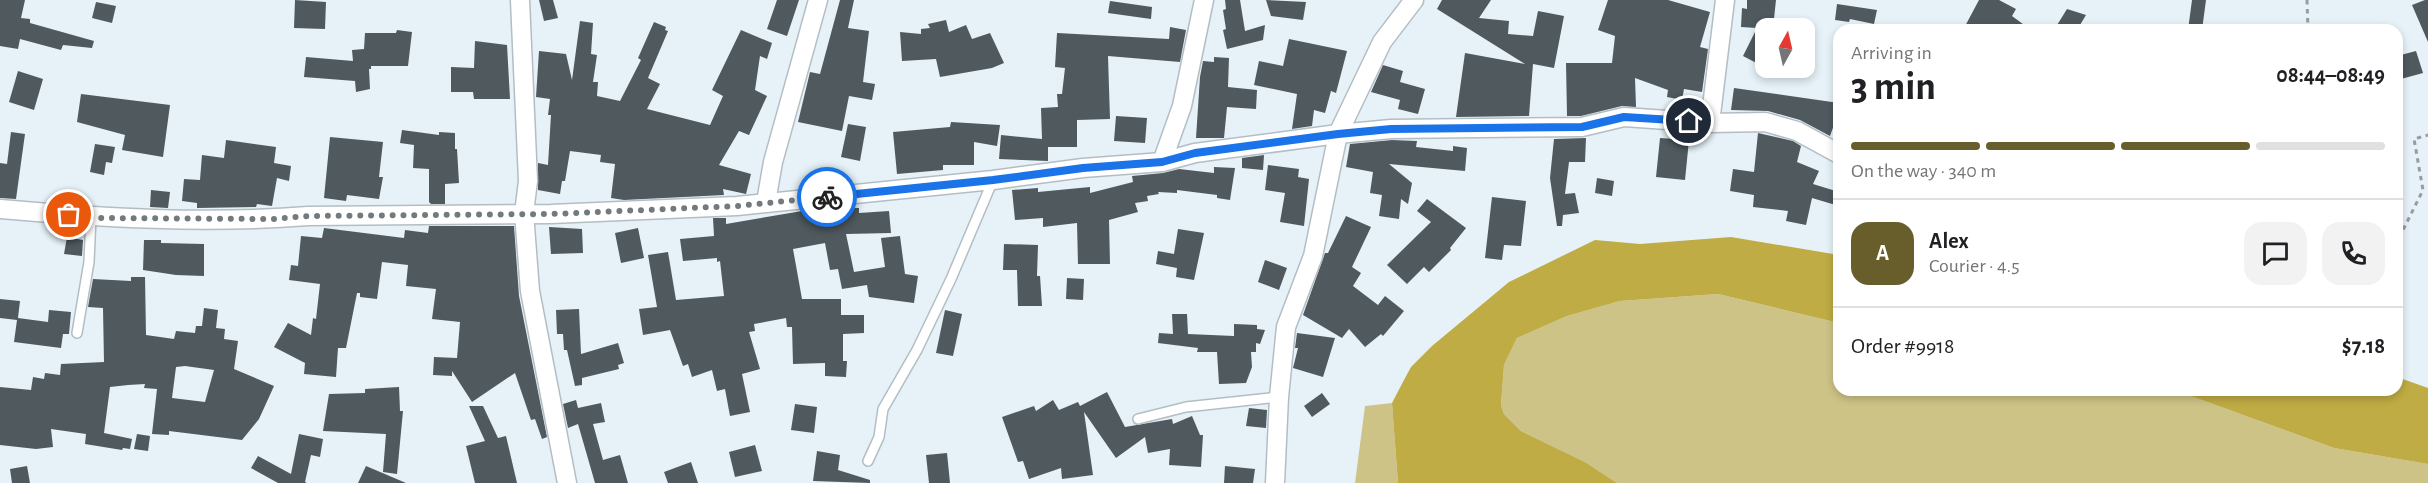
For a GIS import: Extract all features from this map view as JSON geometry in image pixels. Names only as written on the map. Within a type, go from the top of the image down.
[{"type":"street","points":[[520,0],[528,181],[524,213],[530,291],[567,483]]},
{"type":"street","points":[[766,202],[773,162],[818,0]]},
{"type":"street","points":[[1162,162],[1182,106],[1204,0]]},
{"type":"street","points":[[1275,483],[1279,397],[1286,327],[1313,256],[1338,134],[1382,42],[1414,0]]},
{"type":"street","points":[[1710,123],[1725,0]]},
{"type":"street","points":[[0,209],[91,218],[273,219],[308,216],[551,214],[679,208],[766,202],[993,180],[1083,168],[1162,162],[1195,153],[1338,134],[1391,129],[1582,127],[1624,117],[1710,123],[1765,122],[1797,131],[1833,151]]},
{"type":"lane","points":[[868,461],[879,437],[883,409],[917,350],[951,279],[993,180]]},
{"type":"lane","points":[[77,333],[89,262],[91,218]]},
{"type":"lane","points":[[1138,419],[1186,407],[1279,397]]},
{"type":"path","points":[[2307,0],[2308,24]]},
{"type":"path","points":[[2403,230],[2422,190],[2414,140],[2428,135]]},
{"type":"shaded area","points":[[1731,237],[1833,254],[1833,322],[1718,294],[1620,301],[1567,316],[1517,338],[1504,365],[1501,405],[1504,414],[1521,431],[1585,462],[1617,483],[1398,483],[1392,403],[1411,367],[1432,346],[1509,282],[1595,240],[1640,244]]},
{"type":"shaded area","points":[[1718,294],[1833,322],[1833,396],[2191,396],[2334,448],[2428,464],[2428,483],[1617,483],[1585,462],[1521,431],[1504,414],[1501,405],[1504,365],[1517,338],[1567,316],[1620,301]]},
{"type":"shaded area","points":[[2403,379],[2428,388],[2428,464],[2334,448],[2191,396],[2403,396]]},
{"type":"shaded area","points":[[1392,403],[1398,483],[1355,483],[1365,406]]},
{"type":"building","points":[[0,0],[25,0],[21,18],[30,19],[30,23],[94,41],[92,48],[63,45],[61,50],[20,39],[18,49],[0,46]]},
{"type":"building","points":[[295,0],[326,2],[325,29],[294,28]]},
{"type":"building","points":[[539,0],[553,0],[558,18],[544,21]]},
{"type":"building","points":[[777,0],[799,0],[787,36],[767,29]]},
{"type":"building","points":[[840,0],[854,0],[848,28],[869,31],[863,82],[875,84],[872,100],[849,96],[842,131],[798,122],[810,72],[820,74]]},
{"type":"building","points":[[1225,0],[1240,0],[1245,31],[1265,25],[1263,40],[1227,49],[1223,30],[1226,29],[1223,10],[1226,9]]},
{"type":"building","points":[[1266,0],[1306,2],[1303,20],[1271,16]]},
{"type":"building","points":[[1442,0],[1491,0],[1479,18],[1509,21],[1508,34],[1533,36],[1538,11],[1564,16],[1554,68],[1533,64],[1529,116],[1456,117],[1465,53],[1525,64],[1437,9]]},
{"type":"building","points":[[1608,0],[1668,0],[1710,12],[1700,47],[1708,49],[1702,92],[1684,89],[1682,100],[1667,97],[1668,90],[1635,78],[1636,107],[1622,106],[1581,116],[1567,116],[1566,63],[1612,63],[1615,36],[1598,30]]},
{"type":"building","points":[[1747,0],[1776,0],[1774,18],[1755,18],[1755,28],[1741,27],[1742,8],[1747,9]]},
{"type":"building","points":[[1979,0],[1999,0],[2016,9],[2012,16],[2023,24],[1966,24]]},
{"type":"building","points":[[2192,0],[2206,0],[2203,24],[2189,24]]},
{"type":"building","points":[[2428,0],[2428,42],[2412,5]]},
{"type":"building","points":[[1110,1],[1152,7],[1151,19],[1108,13]]},
{"type":"building","points":[[96,2],[116,6],[112,23],[92,18]]},
{"type":"building","points":[[1837,4],[1877,10],[1874,24],[1850,19],[1849,22],[1835,20]]},
{"type":"building","points":[[2067,9],[2086,15],[2081,24],[2058,24]]},
{"type":"building","points":[[946,20],[949,32],[966,25],[972,39],[990,33],[1004,63],[992,68],[940,77],[936,59],[902,61],[900,32],[921,34],[921,29],[930,28],[928,24]]},
{"type":"building","points":[[580,21],[593,23],[591,54],[597,55],[593,82],[598,82],[597,96],[620,101],[641,60],[638,58],[654,22],[666,27],[665,30],[668,31],[648,78],[660,84],[647,109],[710,125],[723,96],[712,90],[741,30],[772,43],[767,59],[760,56],[755,90],[767,96],[749,135],[739,131],[719,165],[751,174],[746,194],[723,189],[724,195],[624,200],[611,198],[615,164],[600,162],[601,155],[570,151],[565,181],[562,181],[560,194],[538,190],[538,163],[548,165],[551,115],[548,115],[550,99],[536,97],[539,51],[566,54],[572,80]]},
{"type":"building","points":[[1170,27],[1186,30],[1180,62],[1108,56],[1110,119],[1077,120],[1077,147],[1048,147],[1048,161],[999,159],[1001,135],[1042,139],[1041,108],[1058,107],[1057,94],[1062,94],[1065,68],[1055,67],[1057,33],[1169,39]]},
{"type":"building","points":[[397,30],[412,32],[408,66],[371,66],[369,69],[370,89],[356,92],[355,81],[304,77],[306,57],[353,61],[352,50],[364,49],[365,33],[396,33]]},
{"type":"building","points":[[1755,32],[1755,62],[1743,56]]},
{"type":"building","points":[[1289,39],[1347,51],[1336,93],[1331,91],[1325,113],[1314,110],[1312,126],[1292,129],[1297,94],[1254,85],[1259,61],[1283,66]]},
{"type":"building","points":[[475,41],[507,45],[510,99],[474,99],[473,92],[451,92],[451,67],[474,68]]},
{"type":"building","points":[[2416,51],[2423,73],[2403,78],[2403,54]]},
{"type":"building","points":[[1214,57],[1229,58],[1228,87],[1257,90],[1256,109],[1227,107],[1224,138],[1196,138],[1203,61],[1214,62]]},
{"type":"building","points":[[1383,65],[1403,71],[1400,82],[1425,89],[1418,114],[1398,109],[1400,100],[1371,92]]},
{"type":"building","points":[[18,71],[43,79],[34,110],[9,102]]},
{"type":"building","points":[[1734,88],[1833,102],[1833,128],[1830,136],[1800,120],[1768,111],[1731,110]]},
{"type":"building","points":[[81,94],[170,105],[163,157],[122,150],[125,135],[77,122]]},
{"type":"building","points":[[1116,116],[1147,118],[1145,143],[1114,141]]},
{"type":"building","points":[[951,122],[1000,125],[997,146],[974,142],[974,165],[943,165],[943,170],[897,174],[893,132],[950,127]]},
{"type":"building","points":[[848,124],[866,127],[860,161],[841,157]]},
{"type":"building","points":[[402,130],[439,135],[439,132],[455,133],[459,183],[445,184],[445,204],[429,202],[429,169],[413,168],[414,145],[400,143]]},
{"type":"building","points":[[11,132],[25,134],[16,199],[0,198],[0,163],[7,164]]},
{"type":"building","points":[[1758,133],[1793,141],[1801,146],[1797,162],[1819,171],[1813,184],[1833,190],[1833,204],[1812,198],[1806,225],[1786,221],[1788,211],[1753,207],[1754,195],[1730,191],[1733,169],[1754,172]]},
{"type":"building","points":[[330,137],[383,142],[379,177],[383,177],[379,199],[347,195],[346,201],[324,198]]},
{"type":"building","points":[[1586,138],[1585,162],[1569,162],[1565,194],[1575,193],[1579,213],[1563,215],[1562,226],[1557,226],[1550,178],[1554,139]]},
{"type":"building","points":[[1660,138],[1689,140],[1685,180],[1656,177]]},
{"type":"building","points":[[226,140],[276,147],[274,163],[291,166],[289,181],[277,178],[272,206],[257,204],[256,207],[197,208],[197,203],[182,201],[184,179],[200,180],[202,155],[224,158]]},
{"type":"building","points":[[1392,140],[1417,141],[1416,147],[1453,151],[1453,146],[1467,148],[1465,171],[1389,164],[1412,183],[1408,204],[1401,199],[1399,219],[1379,216],[1382,195],[1370,193],[1373,172],[1346,167],[1350,144]]},
{"type":"building","points":[[95,144],[115,147],[112,163],[106,162],[104,175],[90,172]]},
{"type":"building","points":[[1264,155],[1263,170],[1242,168],[1242,158]]},
{"type":"building","points":[[1268,165],[1299,169],[1298,177],[1309,179],[1304,226],[1280,222],[1285,193],[1265,190]]},
{"type":"building","points":[[1214,167],[1235,168],[1230,200],[1217,198],[1217,195],[1177,190],[1177,193],[1158,192],[1159,194],[1147,196],[1148,201],[1135,203],[1138,212],[1109,220],[1110,264],[1078,264],[1077,223],[1043,227],[1043,218],[1015,220],[1012,190],[1038,188],[1038,192],[1090,187],[1090,193],[1133,182],[1132,176],[1179,169],[1214,173]]},
{"type":"building","points":[[1597,178],[1614,181],[1612,196],[1595,193]]},
{"type":"building","points":[[151,190],[170,192],[168,208],[150,207]]},
{"type":"building","points":[[1492,197],[1526,201],[1521,246],[1504,245],[1502,260],[1485,258]]},
{"type":"building","points":[[1427,199],[1466,228],[1450,248],[1451,250],[1429,272],[1424,267],[1407,284],[1387,265],[1431,222],[1417,211]]},
{"type":"building","points":[[842,208],[859,208],[859,213],[889,211],[891,233],[846,234],[854,272],[885,267],[881,238],[900,236],[905,274],[918,276],[914,303],[869,297],[867,285],[842,289],[838,269],[830,270],[825,243],[793,249],[802,299],[841,299],[841,315],[864,315],[864,333],[843,334],[843,361],[847,361],[846,377],[825,376],[825,363],[793,364],[792,327],[787,327],[786,318],[754,324],[755,331],[749,332],[760,369],[742,374],[750,412],[730,416],[725,389],[717,391],[712,370],[692,377],[688,364],[683,366],[670,330],[643,335],[639,309],[657,307],[648,255],[668,252],[676,300],[724,296],[720,261],[717,262],[717,258],[683,261],[680,239],[714,236],[713,218],[726,218],[726,224],[802,211],[842,214]]},
{"type":"building","points":[[1346,216],[1371,227],[1352,267],[1361,273],[1353,286],[1378,305],[1385,296],[1404,311],[1383,336],[1381,334],[1365,347],[1349,329],[1342,338],[1303,315],[1325,253],[1328,253]]},
{"type":"building","points":[[429,226],[514,226],[519,296],[547,437],[542,439],[535,419],[531,420],[515,373],[472,402],[452,371],[452,376],[433,375],[434,357],[457,358],[460,322],[432,319],[436,289],[406,286],[408,265],[382,262],[377,299],[360,297],[360,293],[357,293],[346,348],[338,348],[336,377],[304,374],[305,363],[274,347],[288,323],[311,335],[313,318],[316,319],[320,284],[289,280],[291,265],[298,266],[301,236],[322,238],[324,228],[404,238],[405,230],[428,233]]},
{"type":"building","points":[[549,227],[582,229],[583,253],[551,254]]},
{"type":"building","points":[[638,228],[644,258],[621,263],[615,233]]},
{"type":"building","points":[[1178,229],[1204,233],[1194,280],[1176,277],[1177,268],[1156,264],[1158,251],[1174,254]]},
{"type":"building","points":[[67,237],[83,240],[82,256],[64,254]]},
{"type":"building","points":[[144,240],[161,240],[161,243],[204,244],[204,276],[143,270]]},
{"type":"building","points":[[1004,244],[1038,245],[1037,276],[1040,276],[1042,306],[1018,306],[1017,270],[1003,270]]},
{"type":"building","points":[[1265,260],[1287,268],[1279,290],[1258,282]]},
{"type":"building","points":[[131,277],[145,277],[146,335],[174,339],[176,331],[195,333],[196,326],[202,326],[204,308],[218,310],[216,328],[225,329],[224,339],[238,341],[234,369],[274,386],[259,419],[242,440],[169,431],[169,435],[152,434],[157,389],[144,388],[145,384],[128,385],[110,387],[104,433],[132,439],[130,449],[123,448],[122,450],[85,444],[86,434],[51,429],[53,447],[36,449],[0,445],[0,387],[31,390],[33,377],[44,379],[45,373],[60,375],[61,364],[104,362],[103,308],[88,307],[93,279],[131,281]],"holes":[[[176,367],[214,370],[205,402],[172,398]]]},
{"type":"building","points":[[1067,278],[1084,279],[1083,300],[1066,299]]},
{"type":"building","points":[[0,299],[20,301],[18,318],[48,322],[49,310],[71,312],[69,334],[63,334],[61,348],[14,342],[17,320],[0,318]]},
{"type":"building","points":[[579,309],[581,354],[618,343],[624,363],[618,365],[619,369],[582,378],[582,385],[575,386],[567,350],[564,350],[563,334],[557,334],[556,310]]},
{"type":"building","points":[[945,310],[962,314],[953,356],[936,353]]},
{"type":"building","points":[[1172,314],[1187,314],[1188,334],[1234,336],[1234,324],[1257,325],[1257,329],[1265,330],[1260,344],[1256,343],[1256,352],[1251,352],[1252,367],[1246,383],[1219,384],[1217,352],[1197,352],[1198,348],[1158,343],[1159,333],[1173,334]]},
{"type":"building","points":[[1297,333],[1335,338],[1323,377],[1293,368],[1298,348],[1295,348]]},
{"type":"building","points":[[399,387],[400,411],[403,411],[397,474],[383,472],[386,434],[323,431],[329,394],[365,393],[365,389]]},
{"type":"building","points":[[1107,392],[1125,427],[1172,419],[1173,424],[1192,416],[1200,435],[1203,435],[1201,467],[1169,465],[1170,449],[1148,453],[1145,437],[1116,458],[1084,412],[1093,475],[1062,479],[1061,468],[1029,479],[1023,461],[1018,462],[1002,417],[1034,406],[1036,411],[1053,400],[1059,410],[1078,402],[1080,406]]},
{"type":"building","points":[[1322,393],[1330,404],[1312,417],[1304,406]]},
{"type":"building","points":[[576,400],[578,408],[601,403],[605,422],[593,424],[603,460],[620,455],[628,483],[595,483],[578,424],[568,428],[563,404]]},
{"type":"building","points":[[795,404],[817,407],[814,433],[791,430]]},
{"type":"building","points":[[469,406],[483,406],[498,438],[506,436],[517,483],[475,483],[466,446],[485,441]]},
{"type":"building","points":[[1249,408],[1267,410],[1266,428],[1246,426]]},
{"type":"building","points":[[137,434],[150,436],[148,451],[134,449]]},
{"type":"building","points":[[299,434],[323,439],[320,457],[311,455],[305,482],[307,483],[278,483],[251,468],[258,456],[291,474]]},
{"type":"building","points":[[755,445],[762,471],[735,477],[729,452]]},
{"type":"building","points":[[817,451],[840,455],[838,470],[870,480],[870,483],[813,481]]},
{"type":"building","points":[[947,453],[950,483],[929,483],[926,455]]},
{"type":"building","points":[[691,462],[698,483],[668,483],[664,472]]},
{"type":"building","points":[[27,466],[30,483],[12,483],[10,469]]},
{"type":"building","points":[[366,466],[406,483],[358,483]]},
{"type":"building","points":[[1225,466],[1255,469],[1253,483],[1224,483]]},
{"type":"way so far","points":[[69,215],[91,218],[273,219],[308,216],[551,214],[737,206],[827,197]]},
{"type":"route","points":[[827,197],[888,192],[1083,168],[1162,162],[1195,153],[1391,129],[1582,127],[1624,117],[1689,121]]}]
